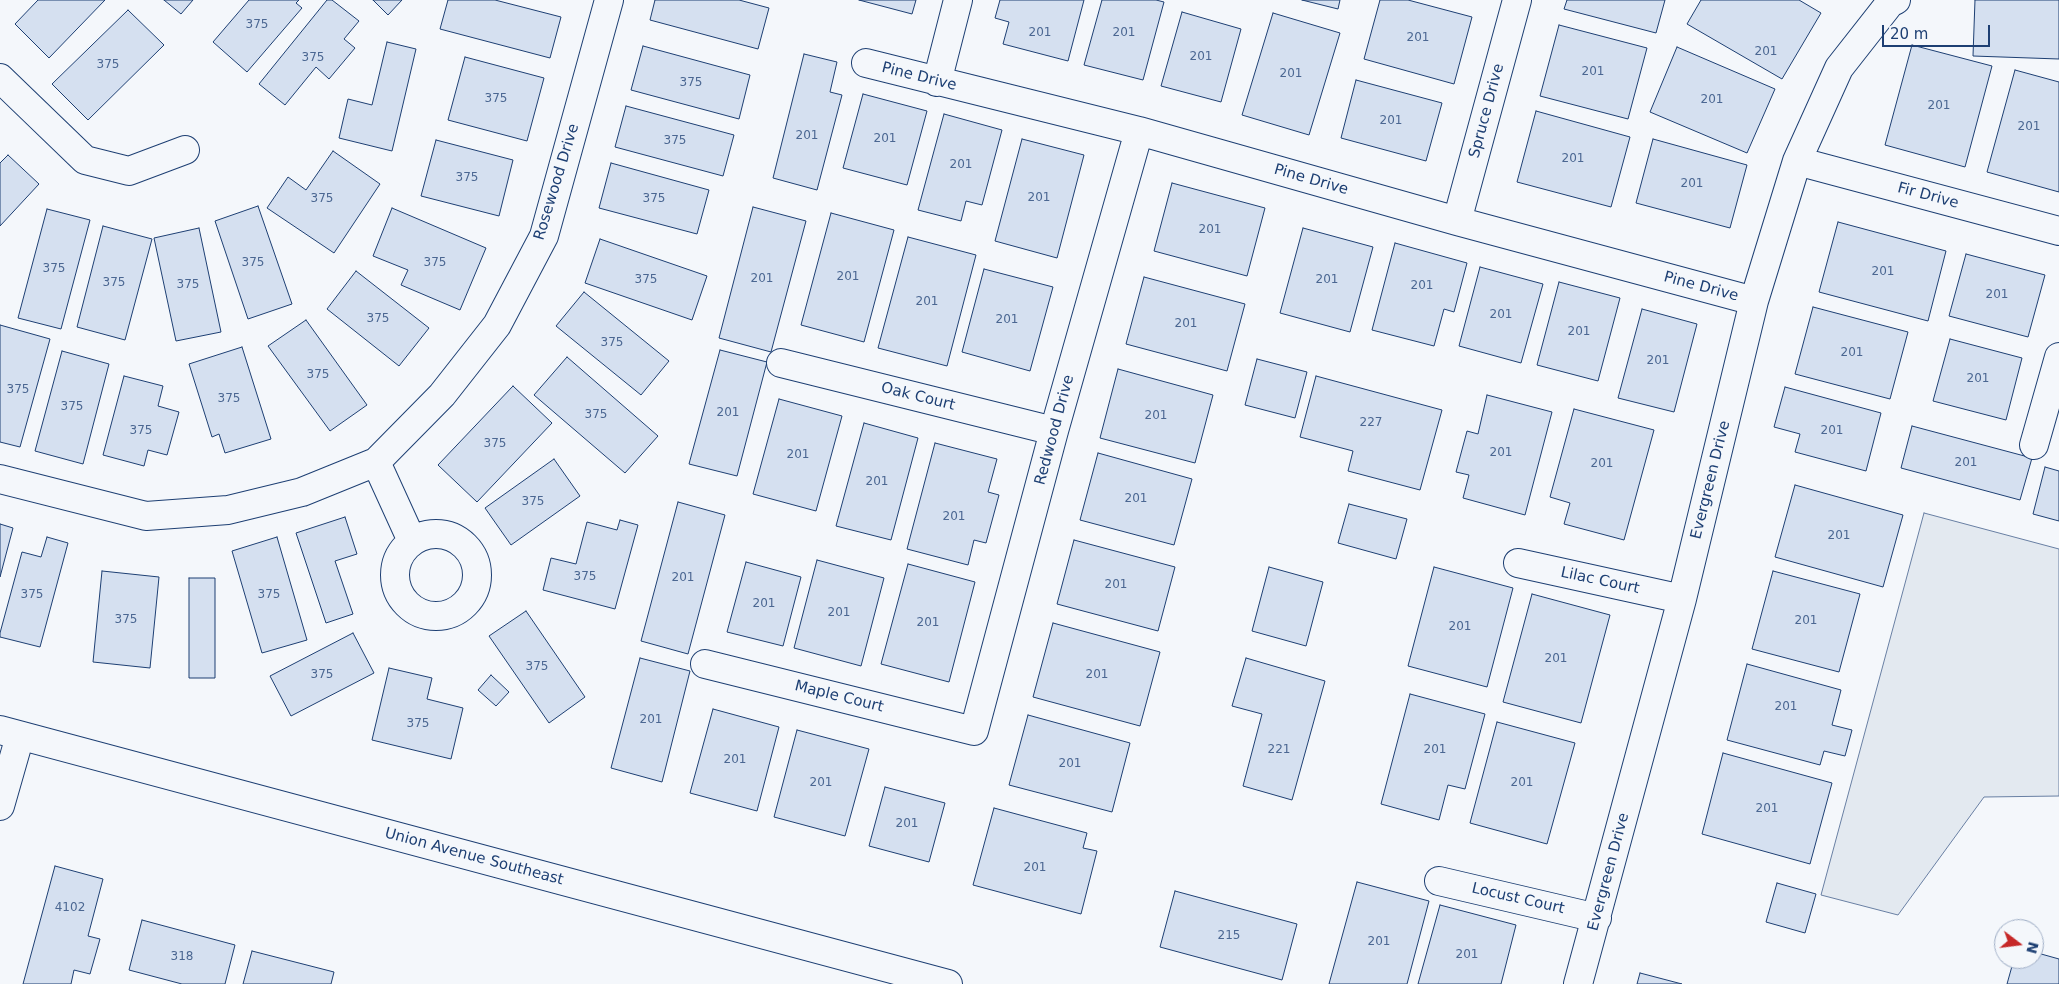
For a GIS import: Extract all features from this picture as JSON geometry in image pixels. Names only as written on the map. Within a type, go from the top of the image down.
[{"type":"street","name":"Rosewood Drive","points":[[376,462],[442,395],[497,325],[544,236],[609,0]]},
{"type":"street","points":[[937,82],[958,0]]},
{"type":"street","name":"Spruce Drive","points":[[1457,222],[1517,0]]},
{"type":"street","name":"Evergreen Drive","points":[[1578,984],[1682,599],[1754,301],[1797,162],[1839,68],[1890,3],[1896,0]]},
{"type":"street","name":"Pine Drive","points":[[866,63],[1139,131],[1457,222],[1754,301]]},
{"type":"street","points":[[0,78],[85,160],[129,171],[185,150]]},
{"type":"street","name":"Redwood Drive","points":[[974,730],[1054,431],[1139,131]]},
{"type":"street","name":"Fir Drive","points":[[1797,162],[2059,231]]},
{"type":"street","points":[[2034,445],[2059,357]]},
{"type":"street","name":"Oak Court","points":[[781,364],[1054,431]]},
{"type":"street","points":[[0,479],[146,516],[228,510],[302,492],[376,462],[412,541]]},
{"type":"street","name":"Lilac Court","points":[[1518,563],[1682,599]]},
{"type":"street","name":"Maple Court","points":[[705,664],[974,730]]},
{"type":"street","points":[[0,806],[10,733]]},
{"type":"street","name":"Union Avenue Southeast","points":[[10,733],[948,984]]},
{"type":"street","name":"Locust Court","points":[[1439,881],[1597,918]]},
{"type":"shaded area","points":[[1924,513],[2059,549],[2059,796],[1984,797],[1898,915],[1821,895]]},
{"type":"building","points":[[38,0],[105,0],[49,58],[15,24]]},
{"type":"building","points":[[164,0],[193,0],[181,14]]},
{"type":"building","points":[[249,0],[299,0],[296,3],[302,8],[247,72],[213,42]]},
{"type":"building","points":[[327,0],[332,0],[359,21],[344,39],[355,48],[329,79],[316,67],[285,105],[259,84]]},
{"type":"building","points":[[373,0],[402,0],[388,15]]},
{"type":"building","points":[[448,0],[495,0],[561,17],[550,58],[440,29]]},
{"type":"building","points":[[655,0],[739,0],[769,8],[758,49],[650,20]]},
{"type":"building","points":[[859,0],[916,0],[912,14]]},
{"type":"building","points":[[1000,0],[1084,0],[1068,61],[1003,44],[1009,22],[995,18]]},
{"type":"building","points":[[1102,0],[1156,0],[1164,2],[1143,80],[1084,65]]},
{"type":"building","points":[[1302,0],[1340,0],[1338,9]]},
{"type":"building","points":[[1380,0],[1408,0],[1472,17],[1454,84],[1364,59]]},
{"type":"building","points":[[1567,0],[1665,0],[1656,33],[1564,9]]},
{"type":"building","points":[[1701,0],[1799,0],[1821,13],[1782,79],[1687,24]]},
{"type":"building","points":[[1975,0],[2059,0],[2059,59],[1973,56]]},
{"type":"building","points":[[128,10],[164,45],[88,120],[52,84]]},
{"type":"building","points":[[1182,12],[1241,29],[1221,102],[1161,86]]},
{"type":"building","points":[[1273,13],[1340,33],[1309,135],[1242,115]]},
{"type":"building","points":[[1559,25],[1647,48],[1628,119],[1540,96]]},
{"type":"building","points":[[387,42],[416,49],[392,151],[339,138],[348,99],[372,105]]},
{"type":"building","points":[[1912,45],[1992,66],[1965,167],[1885,145]]},
{"type":"building","points":[[643,46],[750,75],[739,119],[631,90]]},
{"type":"building","points":[[1677,47],[1775,89],[1747,153],[1650,112]]},
{"type":"building","points":[[804,54],[837,62],[830,92],[842,95],[817,190],[773,178]]},
{"type":"building","points":[[465,57],[544,78],[527,141],[448,120]]},
{"type":"building","points":[[2015,70],[2059,82],[2059,192],[1987,172]]},
{"type":"building","points":[[1356,80],[1442,103],[1426,161],[1341,138]]},
{"type":"building","points":[[863,94],[927,111],[907,185],[843,168]]},
{"type":"building","points":[[626,106],[734,135],[723,176],[615,147]]},
{"type":"building","points":[[1536,111],[1630,137],[1611,207],[1517,182]]},
{"type":"building","points":[[944,114],[1002,130],[982,205],[966,201],[961,221],[918,210]]},
{"type":"building","points":[[1022,139],[1084,155],[1057,258],[995,241]]},
{"type":"building","points":[[1653,139],[1747,165],[1730,228],[1636,203]]},
{"type":"building","points":[[436,140],[513,160],[499,216],[421,196]]},
{"type":"building","points":[[333,151],[380,184],[334,253],[267,208],[288,177],[306,190]]},
{"type":"building","points":[[8,155],[39,184],[0,226],[0,163]]},
{"type":"building","points":[[611,163],[709,190],[697,234],[599,208]]},
{"type":"building","points":[[1172,183],[1265,208],[1247,276],[1154,251]]},
{"type":"building","points":[[258,206],[292,304],[248,319],[215,221]]},
{"type":"building","points":[[753,207],[806,221],[771,352],[719,338]]},
{"type":"building","points":[[392,208],[486,248],[460,310],[401,285],[408,270],[373,256]]},
{"type":"building","points":[[47,209],[90,220],[61,329],[18,318]]},
{"type":"building","points":[[831,213],[894,230],[864,342],[801,325]]},
{"type":"building","points":[[1838,222],[1946,251],[1928,321],[1819,292]]},
{"type":"building","points":[[103,226],[152,239],[125,340],[77,327]]},
{"type":"building","points":[[199,228],[221,332],[176,341],[154,238]]},
{"type":"building","points":[[1303,228],[1373,247],[1350,332],[1280,313]]},
{"type":"building","points":[[908,237],[976,255],[947,366],[878,348]]},
{"type":"building","points":[[600,239],[707,276],[692,320],[585,283]]},
{"type":"building","points":[[1395,243],[1467,263],[1454,312],[1444,309],[1434,346],[1372,330]]},
{"type":"building","points":[[1966,254],[2045,275],[2028,337],[1949,316]]},
{"type":"building","points":[[1480,267],[1543,284],[1521,363],[1459,346]]},
{"type":"building","points":[[984,269],[1053,287],[1030,371],[962,352]]},
{"type":"building","points":[[356,271],[429,328],[399,366],[327,309]]},
{"type":"building","points":[[1144,277],[1245,304],[1227,371],[1126,344]]},
{"type":"building","points":[[1559,282],[1620,298],[1598,381],[1537,365]]},
{"type":"building","points":[[584,292],[669,361],[641,395],[556,326]]},
{"type":"building","points":[[1813,307],[1908,332],[1890,399],[1795,374]]},
{"type":"building","points":[[1642,309],[1697,324],[1674,412],[1618,398]]},
{"type":"building","points":[[306,320],[367,405],[330,431],[268,346]]},
{"type":"building","points":[[0,325],[50,339],[20,447],[0,442]]},
{"type":"building","points":[[1950,339],[2022,358],[2006,420],[1933,401]]},
{"type":"building","points":[[242,347],[271,439],[225,453],[219,434],[212,437],[189,364]]},
{"type":"building","points":[[720,350],[767,362],[737,476],[689,464]]},
{"type":"building","points":[[62,351],[109,364],[83,464],[35,451]]},
{"type":"building","points":[[567,357],[658,436],[625,473],[534,395]]},
{"type":"building","points":[[1257,359],[1307,372],[1295,418],[1245,405]]},
{"type":"building","points":[[1118,369],[1213,395],[1195,463],[1100,438]]},
{"type":"building","points":[[124,376],[163,386],[158,406],[179,412],[167,455],[148,450],[144,466],[103,455]]},
{"type":"building","points":[[1316,376],[1442,410],[1420,490],[1348,471],[1353,451],[1300,437]]},
{"type":"building","points":[[513,386],[552,423],[477,502],[438,465]]},
{"type":"building","points":[[1785,387],[1881,413],[1866,471],[1795,452],[1800,434],[1774,427]]},
{"type":"building","points":[[1487,395],[1552,412],[1525,515],[1463,498],[1469,475],[1456,472],[1467,431],[1478,434]]},
{"type":"building","points":[[779,399],[842,416],[816,511],[753,494]]},
{"type":"building","points":[[1574,409],[1654,430],[1624,540],[1564,524],[1570,503],[1550,497]]},
{"type":"building","points":[[864,423],[918,438],[891,540],[836,526]]},
{"type":"building","points":[[1912,426],[2032,458],[2020,500],[1901,468]]},
{"type":"building","points":[[935,443],[997,459],[988,492],[999,495],[986,543],[974,540],[968,565],[907,549]]},
{"type":"building","points":[[1098,453],[1192,479],[1174,545],[1080,520]]},
{"type":"building","points":[[554,459],[580,496],[511,545],[485,508]]},
{"type":"building","points":[[2045,467],[2059,471],[2059,521],[2033,514]]},
{"type":"building","points":[[1795,485],[1903,515],[1883,587],[1775,557]]},
{"type":"building","points":[[678,502],[725,515],[688,654],[641,641]]},
{"type":"building","points":[[1349,504],[1407,519],[1396,559],[1338,543]]},
{"type":"building","points":[[345,517],[357,554],[335,561],[353,614],[326,623],[296,533]]},
{"type":"building","points":[[620,520],[638,525],[615,609],[543,590],[551,558],[576,564],[587,522],[617,530]]},
{"type":"building","points":[[0,524],[13,528],[0,577]]},
{"type":"building","points":[[47,537],[68,543],[40,647],[0,637],[22,552],[41,557]]},
{"type":"building","points":[[277,537],[307,640],[262,653],[232,551]]},
{"type":"building","points":[[1074,540],[1175,567],[1158,631],[1057,604]]},
{"type":"building","points":[[817,560],[884,578],[861,666],[794,648]]},
{"type":"building","points":[[746,562],[801,577],[783,646],[727,632]]},
{"type":"building","points":[[908,564],[975,582],[949,682],[881,664]]},
{"type":"building","points":[[1269,567],[1323,582],[1306,646],[1252,631]]},
{"type":"building","points":[[1434,567],[1513,588],[1487,687],[1408,666]]},
{"type":"building","points":[[102,571],[159,577],[150,668],[93,662]]},
{"type":"building","points":[[1773,571],[1860,594],[1839,672],[1752,649]]},
{"type":"building","points":[[189,578],[215,578],[215,678],[189,678]]},
{"type":"building","points":[[1532,594],[1610,615],[1581,723],[1503,702]]},
{"type":"building","points":[[526,611],[585,697],[549,723],[489,636]]},
{"type":"building","points":[[1053,623],[1160,652],[1140,726],[1033,697]]},
{"type":"building","points":[[353,633],[374,673],[291,716],[270,676]]},
{"type":"building","points":[[640,658],[690,671],[662,782],[611,768]]},
{"type":"building","points":[[1246,658],[1325,681],[1292,800],[1243,786],[1262,714],[1232,706]]},
{"type":"building","points":[[1747,664],[1841,690],[1832,725],[1852,730],[1845,756],[1824,751],[1820,765],[1727,740]]},
{"type":"building","points":[[389,668],[432,678],[427,699],[463,708],[451,759],[372,740]]},
{"type":"building","points":[[491,675],[509,692],[496,706],[478,690]]},
{"type":"building","points":[[1410,694],[1485,714],[1465,789],[1448,785],[1439,820],[1381,804]]},
{"type":"building","points":[[713,709],[779,727],[757,811],[690,793]]},
{"type":"building","points":[[1028,715],[1130,743],[1112,812],[1009,785]]},
{"type":"building","points":[[1497,722],[1575,743],[1547,844],[1470,823]]},
{"type":"building","points":[[797,730],[869,749],[845,836],[774,817]]},
{"type":"building","points":[[1723,753],[1832,783],[1810,864],[1702,834]]},
{"type":"building","points":[[885,787],[945,803],[929,862],[869,846]]},
{"type":"building","points":[[994,808],[1087,833],[1083,848],[1097,851],[1081,914],[973,885]]},
{"type":"building","points":[[55,866],[103,879],[88,936],[100,939],[90,974],[74,970],[71,984],[23,984]]},
{"type":"building","points":[[1357,882],[1429,901],[1407,984],[1329,984]]},
{"type":"building","points":[[1777,883],[1816,894],[1805,933],[1766,922]]},
{"type":"building","points":[[1175,891],[1297,924],[1282,980],[1160,947]]},
{"type":"building","points":[[1440,905],[1516,925],[1501,984],[1418,984]]},
{"type":"building","points":[[142,920],[235,945],[225,984],[182,984],[129,970]]},
{"type":"building","points":[[252,951],[334,972],[331,984],[243,984]]},
{"type":"building","points":[[2044,955],[2059,959],[2059,984],[2007,984],[2011,969],[2044,969]]},
{"type":"building","points":[[1640,973],[1682,984],[1637,984]]}]
